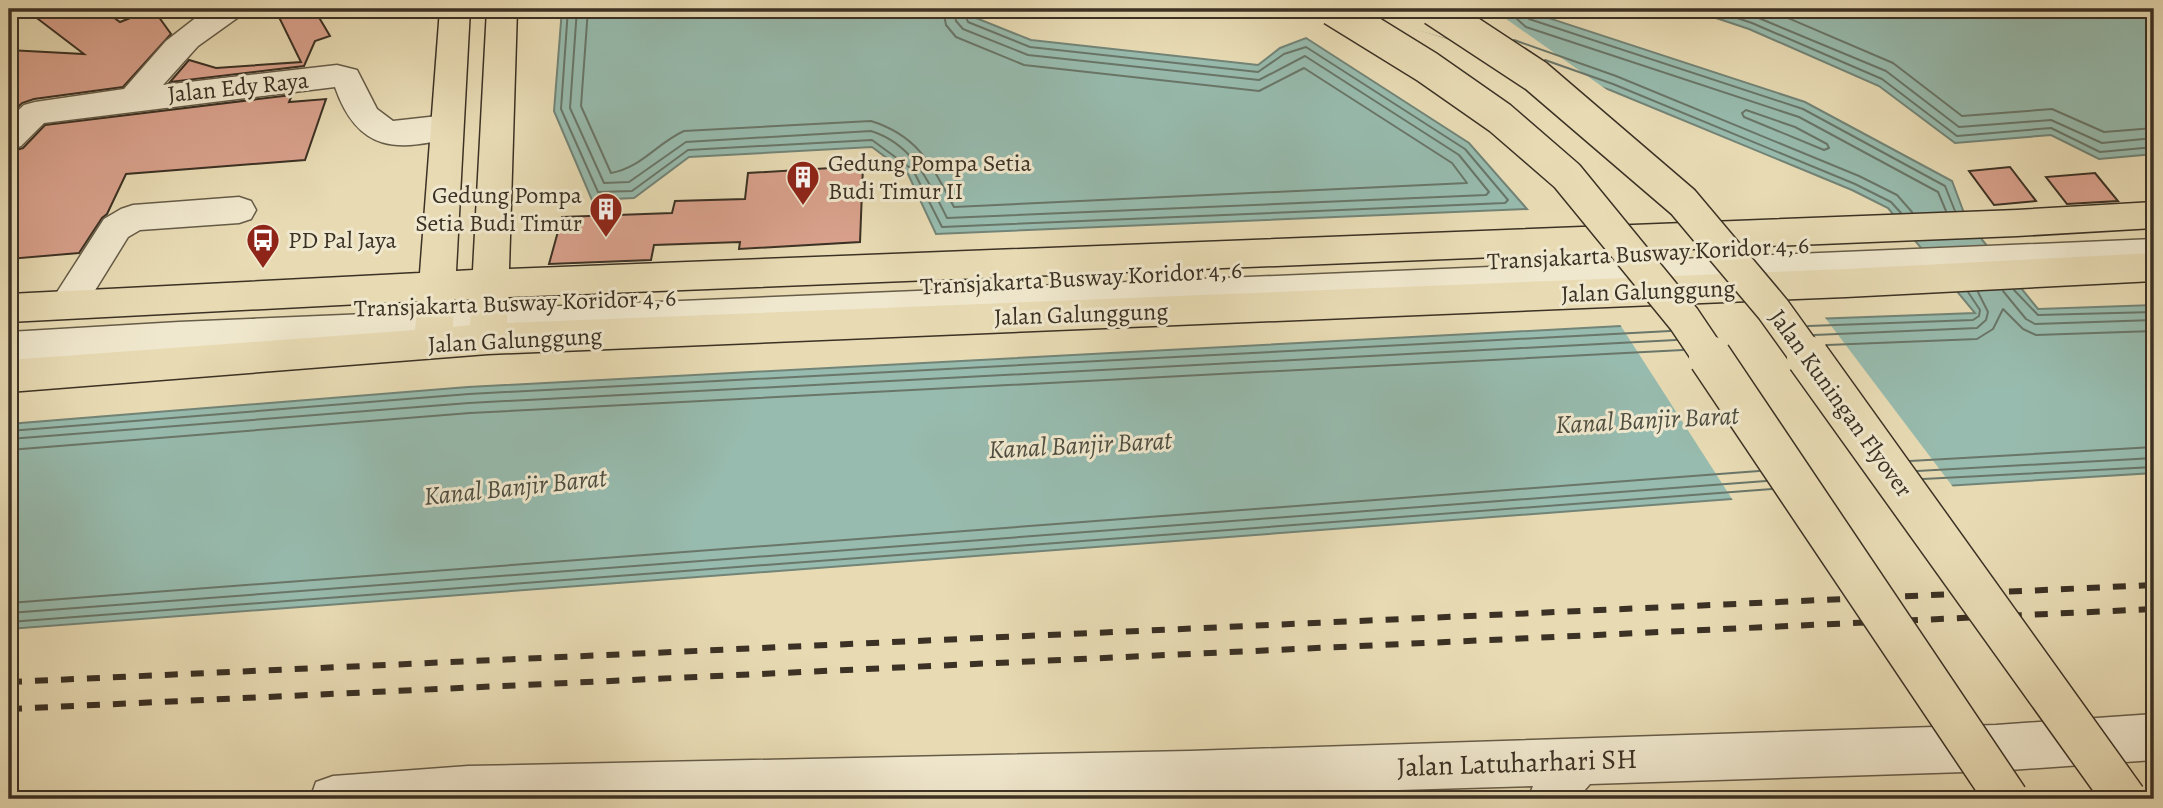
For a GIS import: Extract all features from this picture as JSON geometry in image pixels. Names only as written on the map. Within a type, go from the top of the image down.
[{"type":"main road","points":[[455,9],[447,127],[462,316]]},
{"type":"main road","points":[[462,316],[502,9]]},
{"type":"main road","points":[[1333,9],[1427,66],[1500,118],[1567,176],[1684,319],[2007,799]]},
{"type":"main road","name":"Jalan Kuningan Flyover","points":[[1434,9],[1536,76],[1683,202],[1773,309],[2125,799]]},
{"type":"main road","name":"Jalan Galunggung","points":[[9,308],[68,303],[462,316],[2033,247],[2154,215]]},
{"type":"main road","name":"Jalan Galunggung","points":[[9,376],[462,316],[2033,247],[2154,267]]},
{"type":"street","points":[[134,99],[177,46],[191,18],[229,9]]},
{"type":"street","name":"Jalan Edy Raya","points":[[9,138],[22,112],[337,76],[346,78],[351,83],[357,102],[369,122],[393,135],[447,127]]},
{"type":"street","points":[[68,303],[116,228],[133,218],[239,210]]},
{"type":"street","points":[[2033,247],[2154,232]]},
{"type":"street","points":[[2033,247],[2154,252]]},
{"type":"street","points":[[9,347],[462,316]]},
{"type":"street","name":"Transjakarta Busway Koridor 4, 6","points":[[9,327],[462,316]]},
{"type":"street","name":"Jalan Latuharhari SH","points":[[333,799],[1579,762],[1996,748],[2152,738]]},
{"type":"street","points":[[1550,799],[1555,789],[1579,762]]},
{"type":"street","points":[[1190,774],[1254,799]]},
{"type":"water","points":[[562,9],[969,9],[971,16],[1031,40],[1258,65],[1280,48],[1306,38],[1469,143],[1527,209],[936,234],[908,174],[872,147],[689,157],[634,198],[592,200],[554,111]]},
{"type":"water","name":"Kanal Banjir Barat","points":[[1356,9],[1521,9],[1805,102],[1952,181],[1967,221],[2038,309],[2154,305],[2154,473],[1732,499],[9,629],[9,424],[468,387],[1621,326],[1975,313],[1888,208],[1852,190],[1610,90]]},
{"type":"water","points":[[1689,9],[2154,9],[2154,154],[2099,159],[2051,135],[1955,143],[1879,86],[1749,29]]},
{"type":"pier","points":[[1352,9],[1492,9],[1617,97],[1476,47]]},
{"type":"pier","points":[[1823,315],[1953,487],[1734,502],[1619,323]]},
{"type":"building","points":[[25,9],[102,9],[120,22],[153,9],[171,34],[123,87],[34,99],[22,103],[9,116],[9,50],[84,54]]},
{"type":"building","points":[[275,9],[314,9],[330,36],[315,41],[304,66],[170,82],[189,60],[216,68],[301,62]]},
{"type":"building","points":[[292,95],[289,102],[326,99],[305,160],[126,174],[107,214],[79,253],[9,259],[9,152],[23,148],[45,125]]},
{"type":"building","points":[[863,166],[860,242],[739,249],[740,242],[654,245],[651,260],[549,264],[562,217],[672,213],[675,201],[745,199],[748,173]]},
{"type":"building","points":[[2010,167],[2036,201],[1994,205],[1969,171]]},
{"type":"building","points":[[2095,173],[2118,201],[2067,204],[2046,177]]},
{"type":"railway","points":[[9,682],[2154,585]]},
{"type":"railway","points":[[9,709],[2154,609]]},
{"type":"place","name":"Gedung Pompa Setia Budi Timur II","points":[[803,207]]},
{"type":"place","name":"Gedung Pompa Setia Budi Timur","points":[[606,239]]},
{"type":"place","name":"PD Pal Jaya","points":[[263,270]]}]
